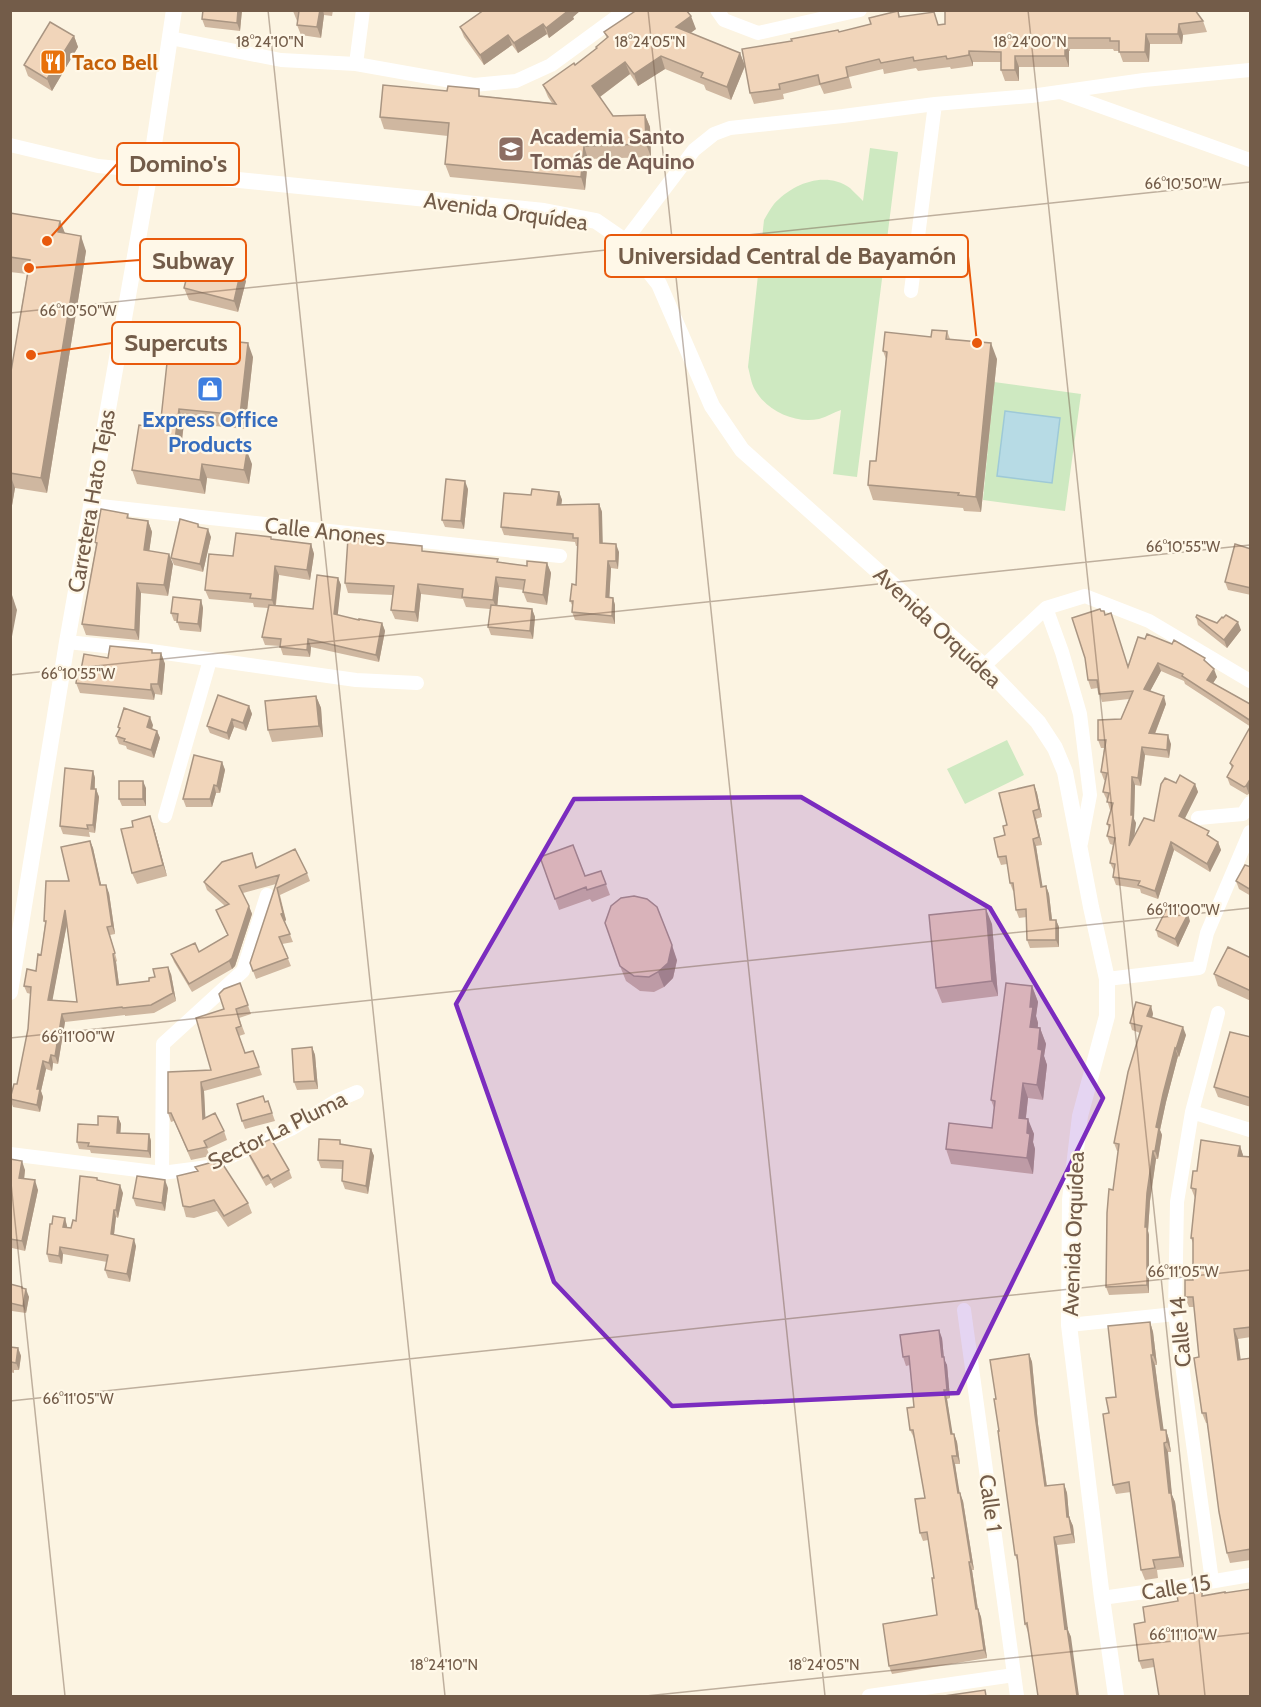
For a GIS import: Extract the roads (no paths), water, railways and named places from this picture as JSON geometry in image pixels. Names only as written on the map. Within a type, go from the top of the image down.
[{"type":"street","name":"Carretera Hato Tejas","points":[[10,992],[67,642],[150,171],[174,10]]},
{"type":"street","points":[[356,64],[363,10]]},
{"type":"street","points":[[170,38],[281,60],[356,64],[474,85],[516,81],[551,65],[626,10]]},
{"type":"street","points":[[717,10],[724,20],[758,33],[861,10]]},
{"type":"street","points":[[625,241],[694,150],[714,134],[730,128],[1251,70]]},
{"type":"street","points":[[1059,92],[1251,160]]},
{"type":"street","points":[[911,291],[935,104]]},
{"type":"street","name":"Avenida Orquídea","points":[[10,145],[98,166],[544,211],[596,221],[625,241],[659,284],[712,406],[742,450],[984,666],[1038,722],[1055,748],[1065,772],[1107,978],[1107,1016],[1080,1116],[1070,1200],[1069,1325],[1116,1696]]},
{"type":"street","name":"Calle Anones","points":[[91,506],[560,556]]},
{"type":"street","points":[[984,666],[1046,608],[1085,597],[1149,621],[1251,681]]},
{"type":"street","points":[[1046,608],[1080,714],[1090,795],[1080,848]]},
{"type":"street","points":[[67,642],[144,650],[356,680],[417,683]]},
{"type":"street","points":[[165,816],[210,660]]},
{"type":"street","points":[[1107,978],[1199,968],[1207,933],[1251,830],[1247,808],[1198,818]]},
{"type":"street","points":[[162,1173],[163,1044],[243,971],[267,895]]},
{"type":"street","name":"Calle 14","points":[[1212,1581],[1175,1314],[1177,1202],[1192,1113],[1218,1013]]},
{"type":"street","name":"Sector La Pluma","points":[[10,1154],[162,1173],[208,1167],[291,1129],[336,1101],[357,1092]]},
{"type":"street","points":[[1192,1113],[1251,1130]]},
{"type":"street","name":"Calle 1","points":[[964,1310],[1017,1696]]},
{"type":"street","points":[[1069,1325],[1175,1314]]},
{"type":"street","name":"Calle 15","points":[[1102,1598],[1251,1575]]},
{"type":"street","points":[[869,1696],[1014,1675]]},
{"type":"water","points":[[1005,411],[1060,418],[1052,483],[997,476]]},
{"type":"place","name":"Taco Bell","points":[[53,62]]},
{"type":"place","name":"Academia Santo Tomás de Aquino","points":[[511,149]]},
{"type":"place","name":"Domino's","points":[[47,241]]},
{"type":"place","name":"Subway","points":[[29,268]]},
{"type":"place","name":"Universidad Central de Bayamón","points":[[977,343]]},
{"type":"place","name":"Supercuts","points":[[31,355]]},
{"type":"place","name":"Express Office Products","points":[[210,389]]}]
